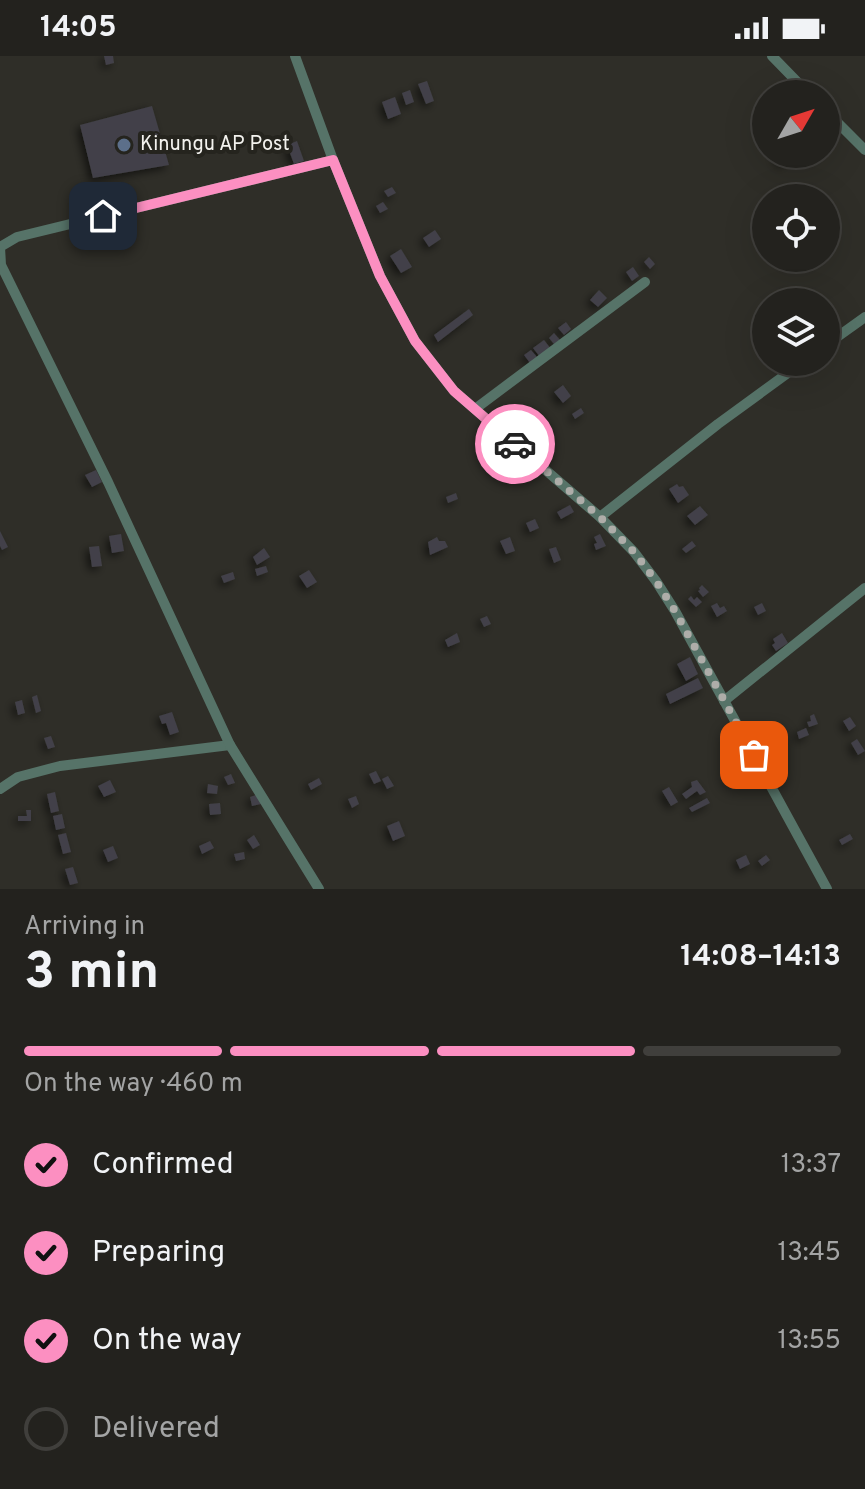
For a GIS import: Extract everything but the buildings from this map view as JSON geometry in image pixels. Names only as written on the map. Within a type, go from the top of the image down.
[{"type":"street","points":[[295,56],[380,276],[415,341],[454,391],[600,517],[634,552],[656,581],[827,889]]},
{"type":"street","points":[[772,56],[795,80]]},
{"type":"street","points":[[840,125],[865,150]]},
{"type":"street","points":[[319,889],[230,745],[108,482],[1,265],[0,247],[17,237],[333,160]]},
{"type":"street","points":[[475,409],[645,282]]},
{"type":"street","points":[[840,335],[865,317]]},
{"type":"street","points":[[600,517],[784,376]]},
{"type":"street","points":[[724,701],[865,588]]},
{"type":"street","points":[[0,789],[18,777],[60,766],[230,745]]},
{"type":"way so far","points":[[515,444],[600,517],[634,552],[675,611],[754,755]]},
{"type":"place","name":"Kinungu AP Post","points":[[124,145]]},
{"type":"route","points":[[103,216],[333,160],[380,276],[415,341],[454,391],[515,444]]}]
